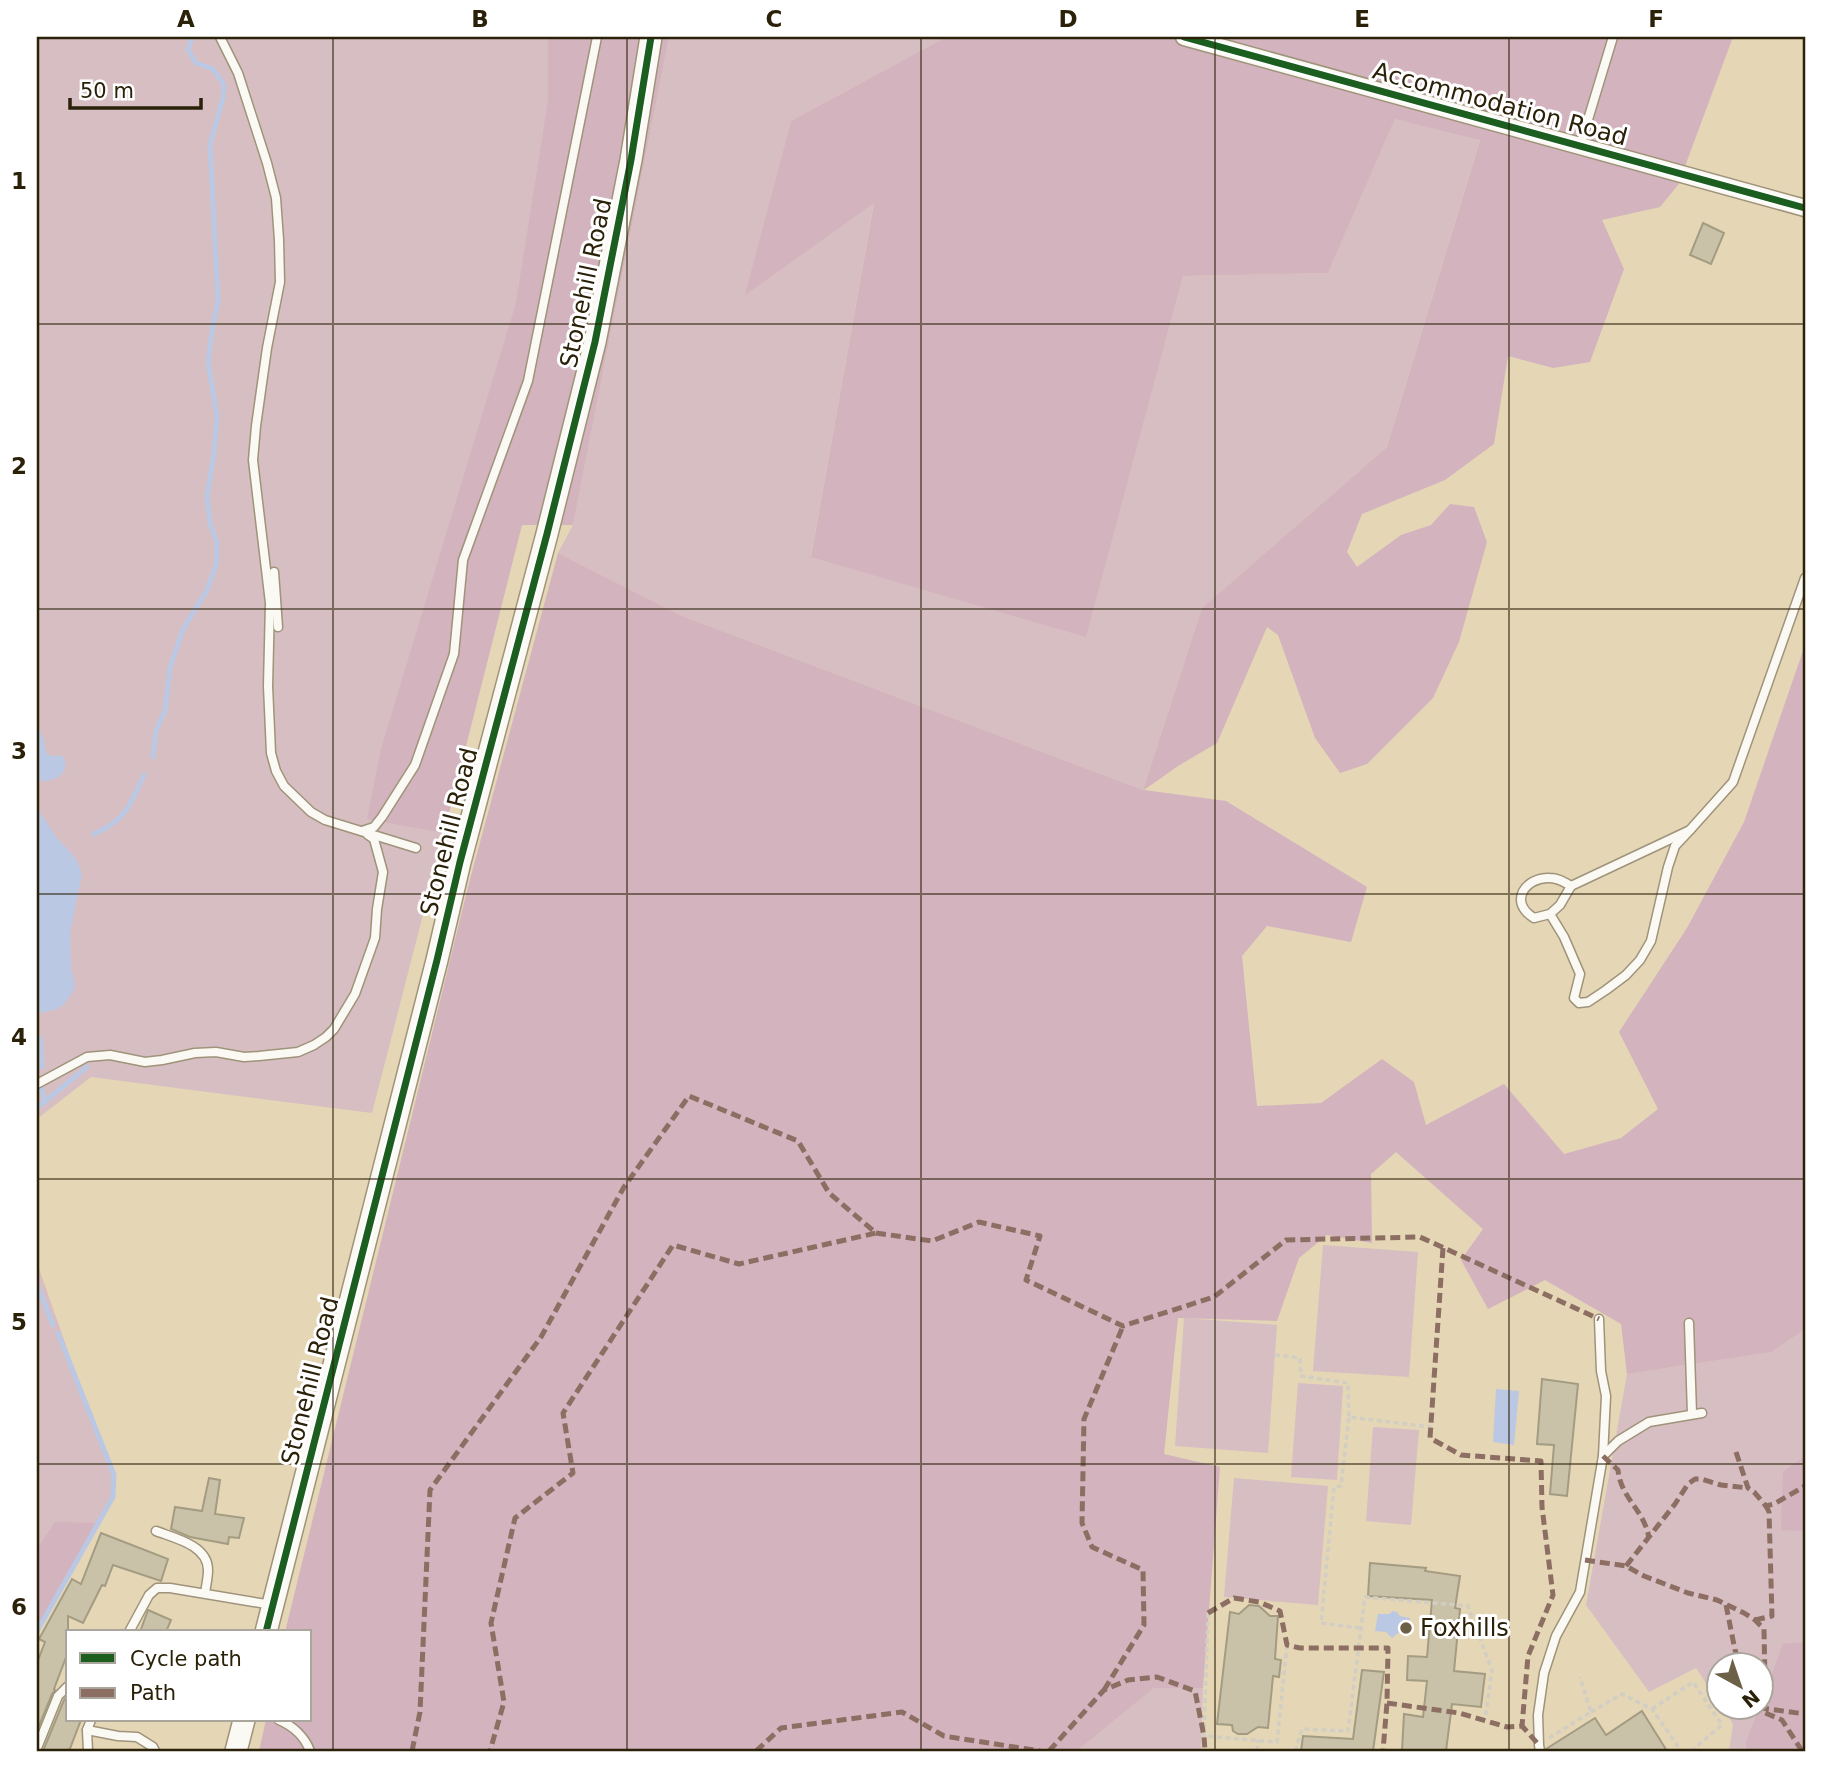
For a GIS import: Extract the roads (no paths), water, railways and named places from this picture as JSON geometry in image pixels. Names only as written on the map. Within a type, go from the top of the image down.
[{"type":"street","name":"Stonehill Road","points":[[266,1630],[460,862],[595,342],[631,160],[651,37]]},
{"type":"street","name":"Accommodation Road","points":[[1184,37],[1805,208]]},
{"type":"street","points":[[236,1751],[243,1722]]},
{"type":"lane","points":[[220,37],[238,73],[267,163],[276,198],[279,238],[279,282],[267,348],[253,460],[270,603],[268,686],[271,753],[284,786],[311,812],[325,820],[416,848]]},
{"type":"lane","points":[[362,831],[374,827],[415,765],[454,654],[463,560],[528,381],[597,37]]},
{"type":"lane","points":[[1580,146],[1613,37]]},
{"type":"lane","points":[[274,572],[278,627]]},
{"type":"lane","points":[[1550,914],[1564,937],[1580,974],[1574,998],[1579,1003],[1588,1002],[1626,975],[1640,960],[1651,942],[1675,846],[1733,782],[1805,578]]},
{"type":"lane","points":[[1572,886],[1560,880],[1536,880],[1522,893],[1520,900],[1523,908],[1534,918],[1550,914],[1560,905],[1572,886],[1690,830]]},
{"type":"lane","points":[[37,1084],[87,1057],[110,1055],[145,1062],[195,1053],[259,1056],[298,1052],[326,1037],[334,1029],[355,994],[375,938],[383,872],[374,839],[362,831]]},
{"type":"lane","points":[[1540,1748],[1538,1714],[1544,1673],[1556,1636],[1580,1592],[1603,1456],[1606,1396],[1601,1371],[1599,1319]]},
{"type":"lane","points":[[1689,1323],[1692,1415]]},
{"type":"lane","points":[[1603,1456],[1618,1441],[1649,1422],[1702,1413]]},
{"type":"lane","points":[[156,1531],[198,1549],[206,1558],[208,1570],[205,1593]]},
{"type":"lane","points":[[131,1630],[149,1595],[157,1588],[272,1605]]},
{"type":"lane","points":[[37,1748],[58,1696],[66,1688]]},
{"type":"lane","points":[[88,1751],[89,1722]]},
{"type":"lane","points":[[284,1722],[306,1740],[310,1751]]},
{"type":"lane","points":[[87,1730],[137,1737],[155,1751]]},
{"type":"water","points":[[37,726],[48,754],[61,755],[65,761],[64,771],[55,779],[37,780]]},
{"type":"water","points":[[37,807],[56,837],[73,855],[82,874],[70,933],[71,967],[75,985],[73,992],[58,1009],[39,1013],[37,1013]]},
{"type":"water","points":[[1496,1389],[1519,1391],[1514,1445],[1493,1442]]},
{"type":"water","points":[[1393,1611],[1410,1618],[1409,1633],[1398,1633],[1392,1638],[1386,1632],[1375,1631],[1378,1614],[1389,1614]]},
{"type":"waterway","points":[[153,757],[156,730],[165,711],[170,668],[183,629],[207,590],[216,565],[217,543],[210,523],[207,496],[217,416],[208,362],[218,301],[210,144],[224,85],[213,69],[196,63],[188,50],[192,37]]},
{"type":"waterway","points":[[94,834],[114,823],[126,810],[144,775]]},
{"type":"waterway","points":[[40,1038],[42,1067]]},
{"type":"waterway","points":[[37,1108],[87,1067]]},
{"type":"waterway","points":[[41,1086],[45,1102]]},
{"type":"waterway","points":[[37,1285],[53,1325]]},
{"type":"waterway","points":[[37,1631],[113,1497],[114,1475],[58,1333]]},
{"type":"place","name":"Foxhills","points":[[1406,1628]]}]
